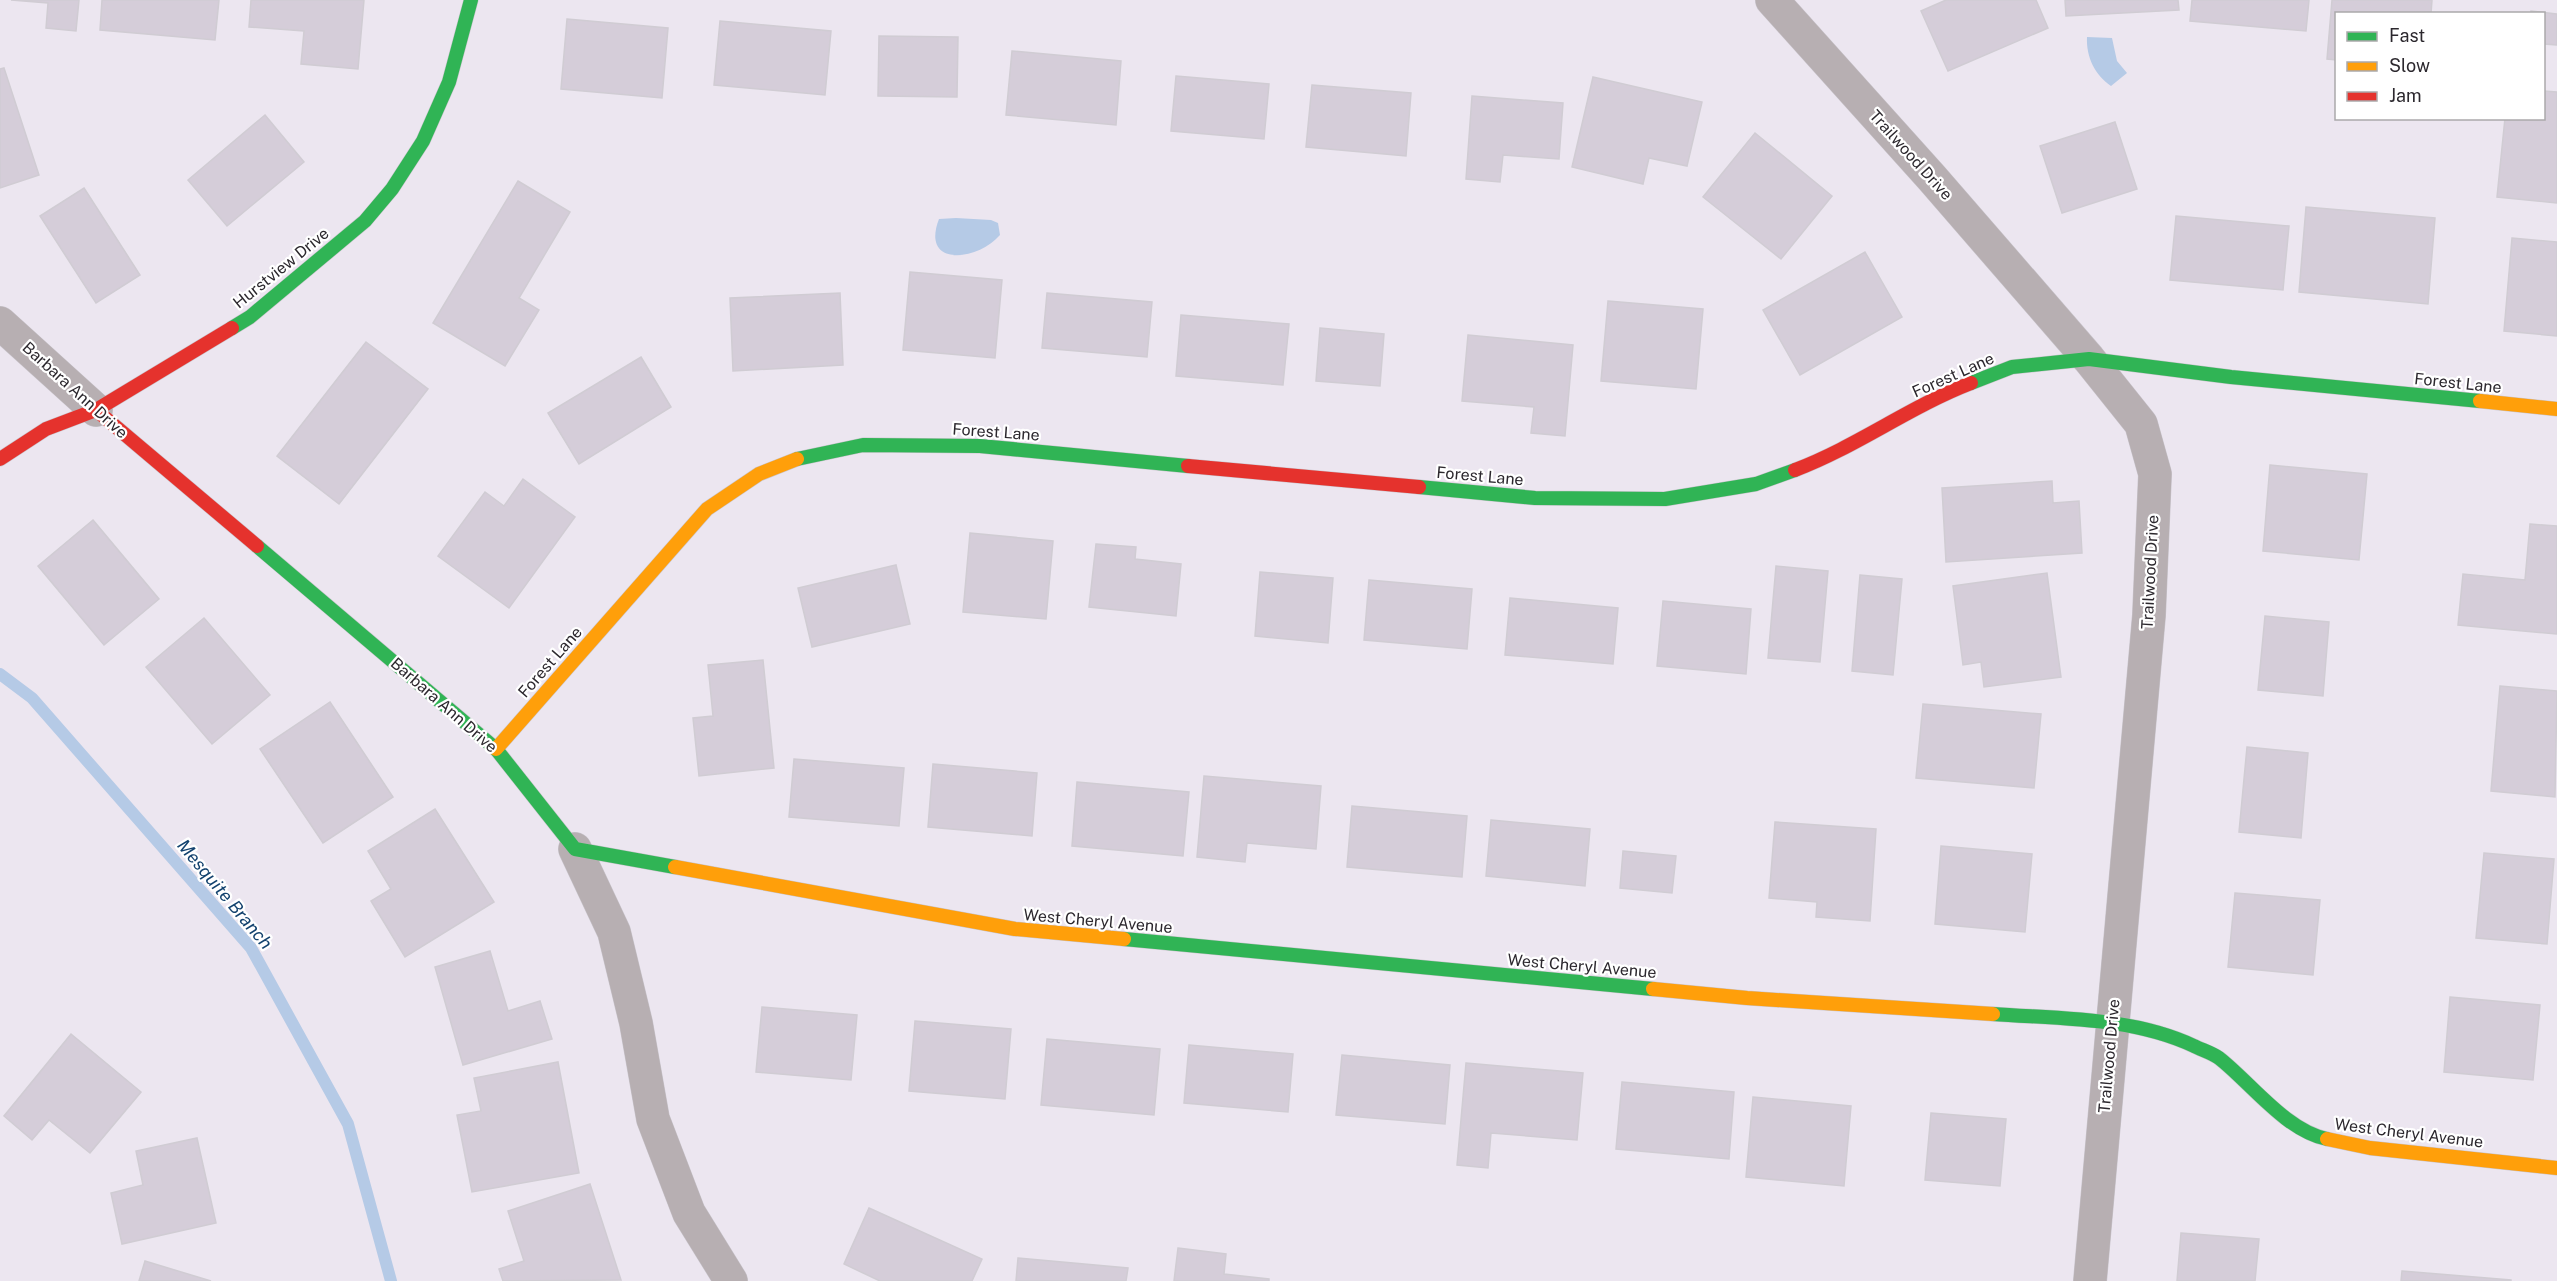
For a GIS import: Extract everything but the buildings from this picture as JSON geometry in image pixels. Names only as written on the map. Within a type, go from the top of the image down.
[{"type":"street","name":"Hurstview Drive","points":[[0,459],[46,429],[96,410],[250,317],[365,221],[392,189],[423,141],[448,82],[471,0]]},
{"type":"street","name":"Trailwood Drive","points":[[1772,0],[1932,178],[2089,359],[2141,424],[2155,474],[2149,615],[2090,1281]]},
{"type":"street","name":"Barbara Ann Drive","points":[[0,323],[96,410],[434,694],[496,749],[575,849],[614,932],[636,1023],[654,1119],[689,1213],[731,1281]]},
{"type":"street","name":"Forest Lane","points":[[496,749],[707,508],[759,474],[806,456],[863,445],[980,446],[1535,498],[1665,499],[1756,484],[1832,456],[1938,396],[2012,367],[2089,359],[2231,377],[2557,409]]},
{"type":"street","name":"West Cheryl Avenue","points":[[575,849],[1015,929],[1747,999],[2112,1022],[2178,1039],[2218,1057],[2265,1102],[2315,1137],[2370,1148],[2557,1168]]},
{"type":"water","points":[[2087,37],[2112,38],[2117,61],[2127,73],[2111,86],[2100,77],[2093,65],[2088,52]]},
{"type":"water","points":[[939,219],[991,220],[998,223],[1000,235],[990,244],[966,254],[954,255],[944,252],[937,246],[935,235]]},
{"type":"waterway","name":"Mesquite Branch","points":[[0,674],[32,698],[251,948],[348,1124],[391,1281]]},
{"type":"traffic: fast","points":[[232,328],[250,317],[365,221],[392,189],[423,141],[449,82],[471,0]]},
{"type":"traffic: fast","points":[[1971,383],[2012,367],[2089,359],[2231,377],[2480,401]]},
{"type":"traffic: fast","points":[[797,459],[863,445],[980,446],[1188,466]]},
{"type":"traffic: fast","points":[[1419,487],[1535,498],[1665,499],[1756,484],[1795,470]]},
{"type":"traffic: fast","points":[[257,546],[496,749],[575,849],[675,867]]},
{"type":"traffic: fast","points":[[1124,939],[1653,989]]},
{"type":"traffic: fast","points":[[1993,1014],[2121,1024],[2170,1037],[2219,1058],[2283,1116],[2312,1134],[2327,1139]]},
{"type":"traffic: slow","points":[[2480,401],[2557,409]]},
{"type":"traffic: slow","points":[[496,749],[707,509],[759,474],[797,459]]},
{"type":"traffic: slow","points":[[675,867],[1015,929],[1124,939]]},
{"type":"traffic: slow","points":[[1653,989],[1747,998],[1993,1014]]},
{"type":"traffic: slow","points":[[2327,1139],[2370,1148],[2557,1168]]},
{"type":"traffic: jam","points":[[0,459],[46,429],[96,410],[232,328]]},
{"type":"traffic: jam","points":[[1795,470],[1840,450],[1926,403],[1971,383]]},
{"type":"traffic: jam","points":[[96,410],[257,546]]},
{"type":"traffic: jam","points":[[1188,466],[1419,487]]}]
